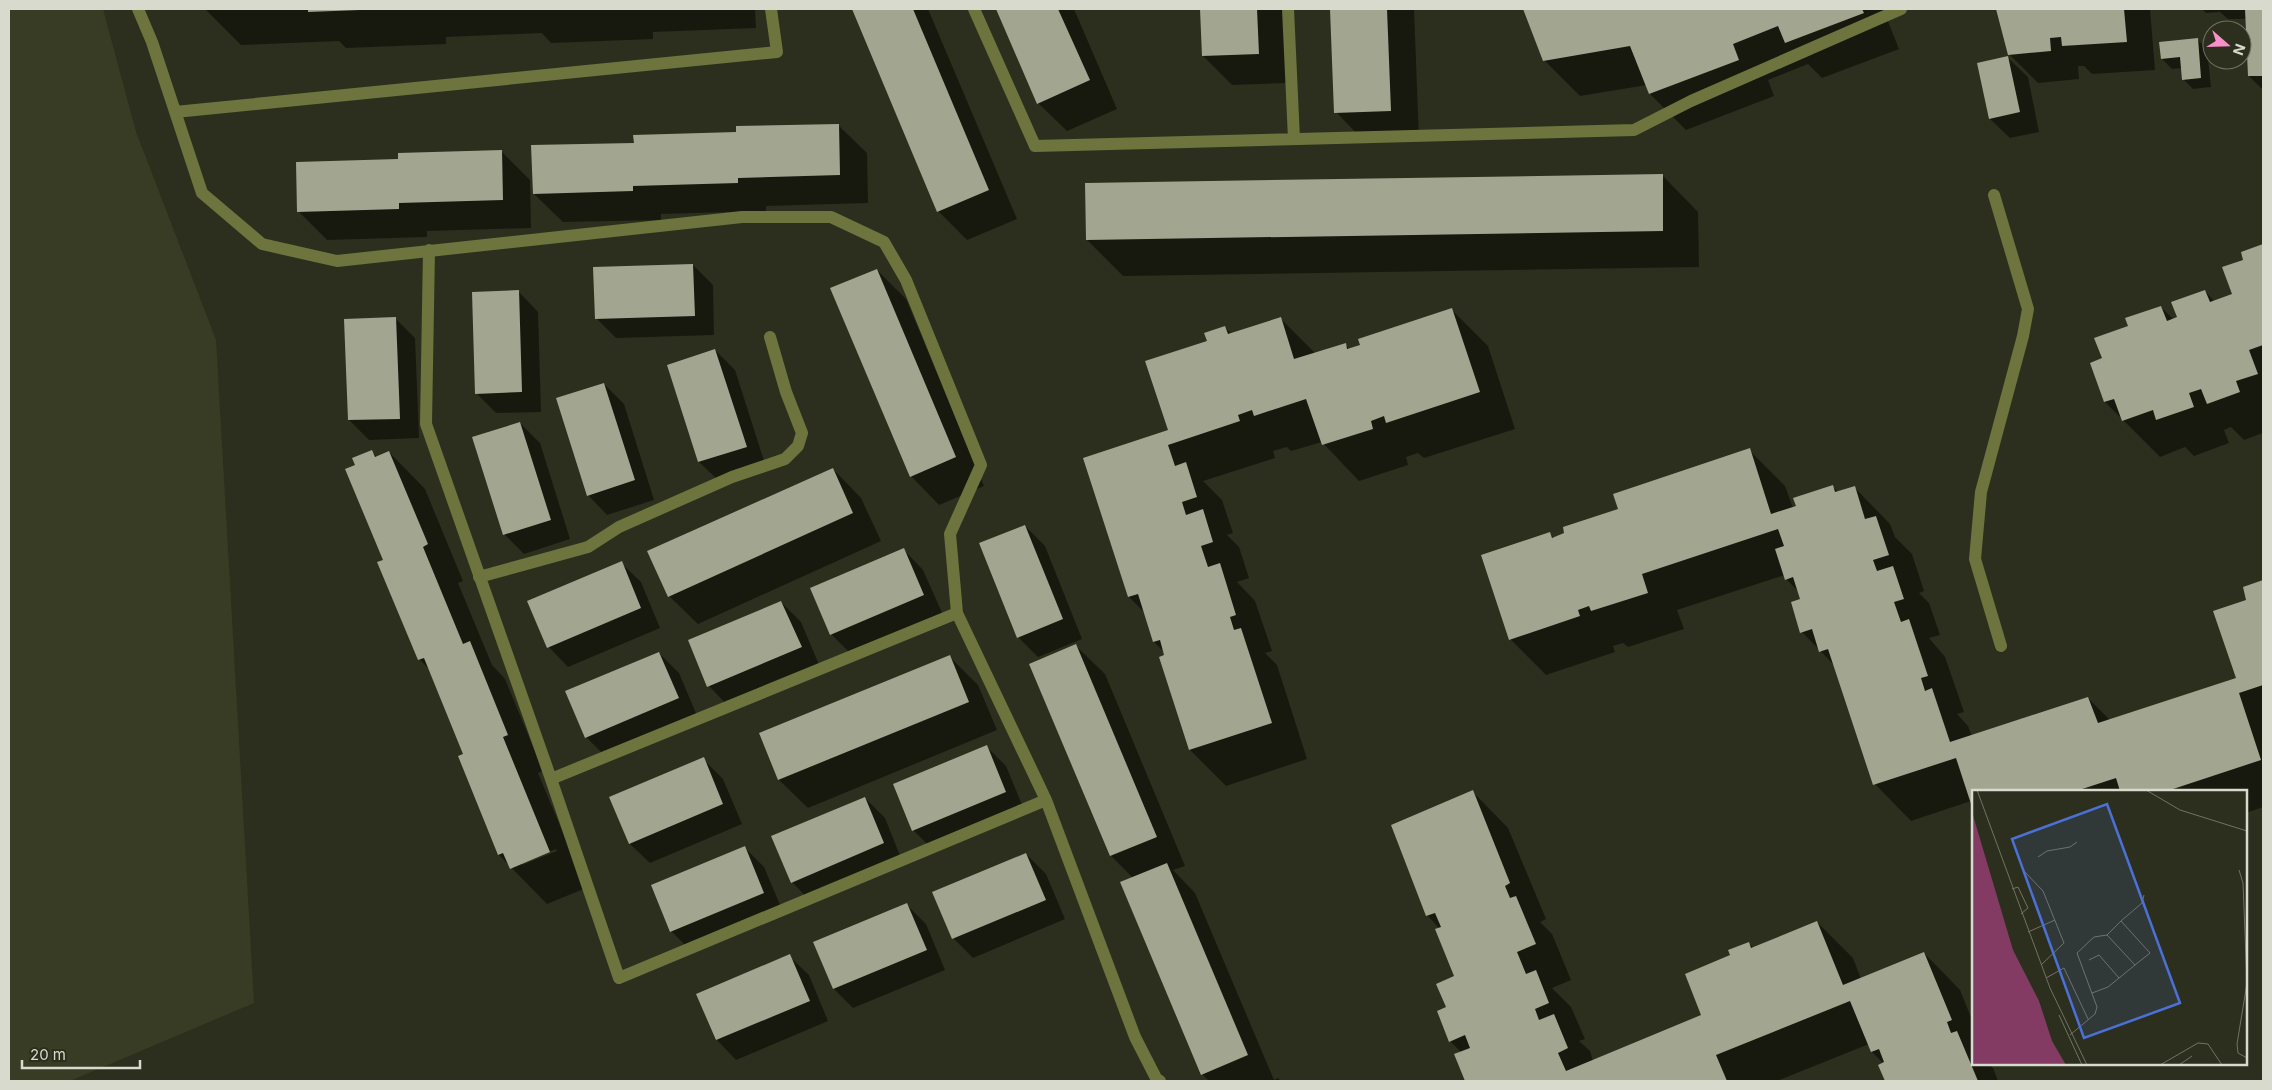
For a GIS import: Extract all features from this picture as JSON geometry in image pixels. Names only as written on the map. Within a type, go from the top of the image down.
[{"type":"street","points":[[138,9],[152,42],[202,193],[262,244],[337,261],[742,217],[831,217],[884,242],[906,280],[981,465],[950,534],[957,613],[1046,800],[1135,1037],[1156,1078],[1160,1081]]},
{"type":"street","points":[[175,112],[777,52],[771,9]]},
{"type":"street","points":[[974,9],[1035,146],[1634,130],[1690,101],[1901,9]]},
{"type":"street","points":[[1288,9],[1294,139]]},
{"type":"street","points":[[1994,195],[2028,309],[2024,336],[1982,492],[1975,559],[2001,646]]},
{"type":"street","points":[[429,250],[426,424],[551,778],[619,978],[1046,800]]},
{"type":"street","points":[[480,578],[588,547],[618,527],[732,477],[785,459],[798,446],[802,433],[786,392],[770,337]]},
{"type":"street","points":[[551,778],[957,613]]},
{"type":"shaded area","points":[[9,9],[103,9],[136,132],[216,340],[254,1003],[70,1081],[9,1081]]},
{"type":"building","points":[[308,9],[360,9],[360,10],[308,12]]},
{"type":"building","points":[[852,9],[913,9],[989,190],[937,212]]},
{"type":"building","points":[[996,9],[1058,9],[1090,80],[1037,104]]},
{"type":"building","points":[[1200,9],[1257,9],[1259,54],[1202,56]]},
{"type":"building","points":[[1330,9],[1387,9],[1391,111],[1334,113]]},
{"type":"building","points":[[1523,9],[1862,9],[1864,13],[1785,43],[1778,26],[1733,44],[1739,60],[1649,94],[1630,46],[1543,61]]},
{"type":"building","points":[[1996,9],[2124,9],[2127,42],[2062,46],[2061,37],[2050,38],[2051,51],[2008,55]]},
{"type":"building","points":[[2245,9],[2263,9],[2263,76],[2248,76],[2248,70],[2252,70],[2252,20],[2245,20]]},
{"type":"building","points":[[2198,38],[2201,78],[2182,80],[2180,57],[2161,59],[2159,42]]},
{"type":"building","points":[[2008,56],[2020,112],[1989,119],[1977,63]]},
{"type":"building","points":[[839,124],[840,175],[738,178],[738,183],[633,186],[633,191],[533,194],[531,145],[634,143],[633,135],[736,132],[736,126]]},
{"type":"building","points":[[502,150],[503,200],[399,203],[399,209],[297,212],[296,162],[398,159],[398,153]]},
{"type":"building","points":[[1663,174],[1663,231],[1086,240],[1085,183]]},
{"type":"building","points":[[2263,244],[2263,345],[2249,350],[2258,374],[2236,381],[2240,392],[2207,404],[2201,389],[2189,393],[2194,407],[2156,420],[2153,410],[2122,421],[2114,399],[2104,402],[2090,363],[2102,358],[2094,338],[2128,326],[2125,318],[2161,306],[2167,321],[2177,317],[2171,302],[2205,290],[2210,302],[2232,294],[2222,267],[2243,260],[2241,252]]},
{"type":"building","points":[[693,264],[695,316],[595,319],[593,267]]},
{"type":"building","points":[[877,269],[956,457],[910,477],[830,288]]},
{"type":"building","points":[[519,290],[522,392],[475,394],[472,292]]},
{"type":"building","points":[[1452,308],[1480,392],[1386,423],[1384,416],[1371,421],[1373,429],[1322,445],[1306,399],[1254,416],[1252,410],[1238,415],[1240,421],[1168,445],[1175,466],[1186,462],[1197,497],[1182,502],[1186,515],[1203,509],[1213,542],[1201,546],[1208,567],[1220,563],[1236,615],[1230,617],[1234,630],[1241,628],[1272,723],[1189,750],[1159,657],[1164,655],[1160,640],[1153,642],[1138,594],[1128,597],[1083,458],[1168,430],[1145,361],[1207,341],[1204,333],[1225,326],[1228,334],[1281,317],[1294,359],[1346,343],[1347,349],[1360,345],[1358,339]]},
{"type":"building","points":[[396,317],[400,419],[348,420],[344,319]]},
{"type":"building","points":[[715,349],[747,447],[698,462],[667,365]]},
{"type":"building","points":[[604,383],[635,480],[587,496],[556,398]]},
{"type":"building","points":[[520,422],[551,520],[503,535],[472,437]]},
{"type":"building","points":[[1750,448],[1771,514],[1796,506],[1793,498],[1833,485],[1835,492],[1855,486],[1865,519],[1876,516],[1889,555],[1873,560],[1877,571],[1893,566],[1904,599],[1894,602],[1901,622],[1909,619],[1928,676],[1921,678],[1925,691],[1932,688],[1950,742],[2088,697],[2098,723],[2236,678],[2213,611],[2246,600],[2243,587],[2263,580],[2263,685],[2239,693],[2261,760],[2170,790],[2120,790],[2116,778],[2079,790],[1972,790],[1972,807],[1956,758],[1873,785],[1828,649],[1819,652],[1812,629],[1800,633],[1791,602],[1800,599],[1793,577],[1785,580],[1775,549],[1784,546],[1778,529],[1642,574],[1648,593],[1591,611],[1589,606],[1578,610],[1580,616],[1509,640],[1481,555],[1550,532],[1552,538],[1564,533],[1563,527],[1618,509],[1613,494]]},
{"type":"building","points":[[372,450],[375,457],[389,451],[428,544],[423,547],[463,644],[470,641],[508,735],[503,737],[550,852],[510,869],[503,853],[498,855],[458,756],[463,754],[424,658],[418,660],[377,562],[383,560],[345,469],[355,465],[352,458]]},
{"type":"building","points":[[833,468],[853,513],[668,597],[647,551]]},
{"type":"building","points":[[1025,525],[1063,619],[1017,638],[979,543]]},
{"type":"building","points":[[904,548],[924,595],[830,635],[810,588]]},
{"type":"building","points":[[622,561],[641,608],[547,648],[527,601]]},
{"type":"building","points":[[781,601],[802,647],[707,687],[688,640]]},
{"type":"building","points":[[1076,644],[1157,837],[1110,856],[1029,664]]},
{"type":"building","points":[[659,652],[679,698],[585,738],[565,691]]},
{"type":"building","points":[[950,655],[969,702],[778,780],[759,733]]},
{"type":"building","points":[[987,745],[1006,792],[912,831],[893,784]]},
{"type":"building","points":[[704,757],[723,804],[629,844],[609,797]]},
{"type":"building","points":[[1473,790],[1510,883],[1505,886],[1510,898],[1516,896],[1536,944],[1517,952],[1526,974],[1536,970],[1549,1003],[1535,1009],[1539,1020],[1554,1014],[1568,1048],[1558,1053],[1566,1071],[1701,1015],[1685,974],[1730,955],[1728,950],[1749,942],[1751,948],[1817,921],[1843,985],[1924,952],[1952,1020],[1947,1022],[1951,1033],[1957,1031],[1978,1081],[1885,1081],[1878,1065],[1884,1062],[1879,1049],[1871,1052],[1850,1001],[1716,1055],[1727,1081],[1465,1081],[1454,1054],[1470,1048],[1465,1035],[1449,1042],[1437,1011],[1446,1007],[1436,984],[1454,976],[1435,929],[1441,927],[1435,913],[1426,916],[1391,825]]},
{"type":"building","points":[[865,797],[884,843],[791,883],[771,836]]},
{"type":"building","points":[[745,846],[764,893],[670,932],[651,885]]},
{"type":"building","points":[[1026,853],[1046,900],[952,939],[932,892]]},
{"type":"building","points":[[1167,863],[1248,1055],[1201,1075],[1120,882]]},
{"type":"building","points":[[907,903],[927,950],[833,989],[813,942]]},
{"type":"building","points":[[790,954],[810,1001],[716,1040],[696,994]]}]
